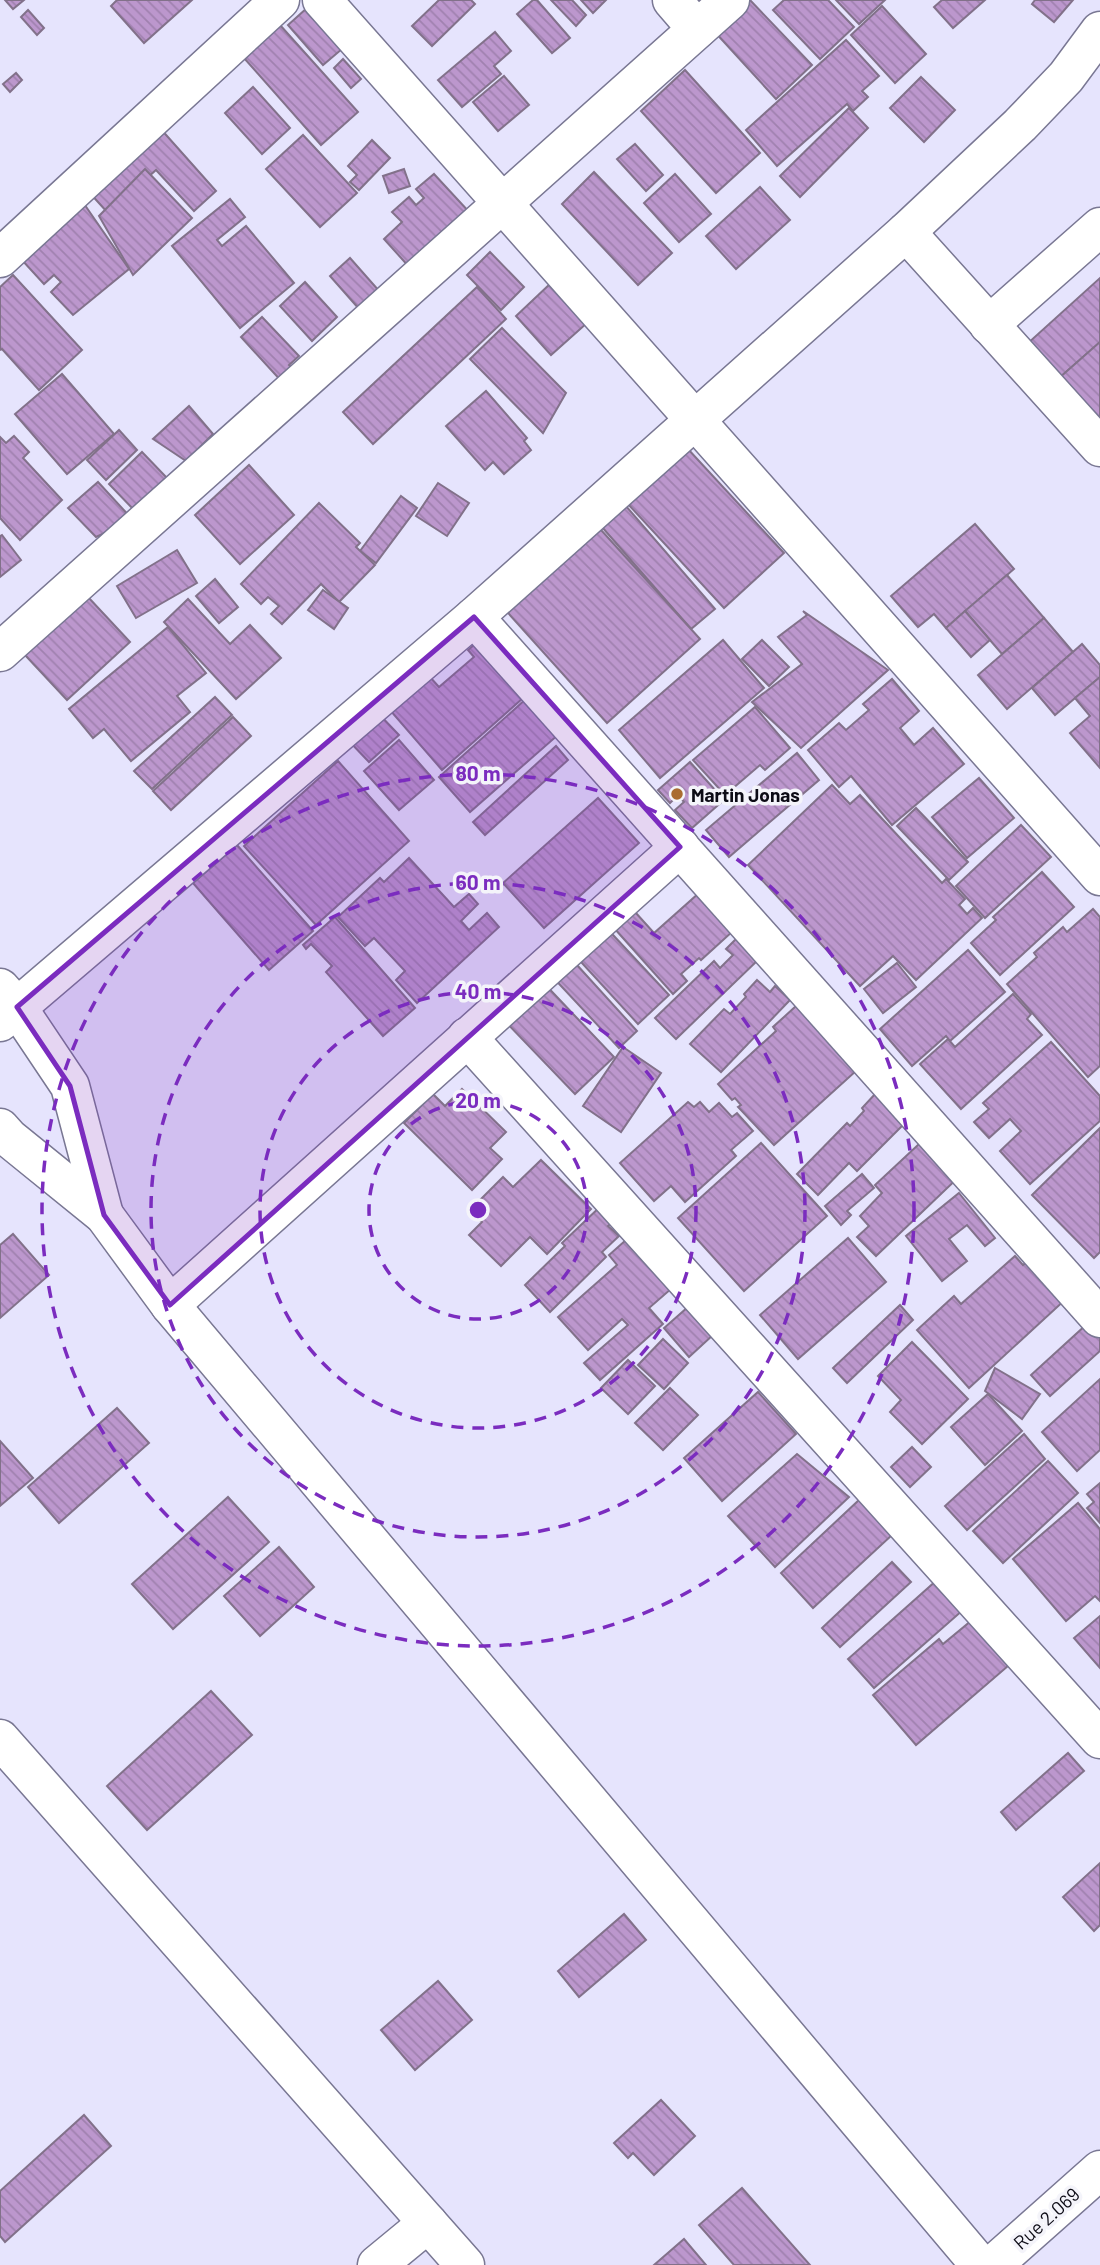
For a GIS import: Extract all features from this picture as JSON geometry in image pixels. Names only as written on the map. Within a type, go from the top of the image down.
[{"type":"street","points":[[0,258],[281,0]]},
{"type":"street","points":[[322,0],[1100,876]]},
{"type":"street","points":[[671,0],[697,29]]},
{"type":"street","points":[[0,652],[730,0]]},
{"type":"street","points":[[104,1214],[70,1086],[6,1006],[474,617],[906,232],[1020,125],[1066,77],[1100,31]]},
{"type":"street","points":[[989,325],[1100,227]]},
{"type":"street","points":[[906,232],[1100,447]]},
{"type":"street","points":[[474,617],[1100,1318]]},
{"type":"street","points":[[170,1305],[680,847]]},
{"type":"street","points":[[467,1037],[1100,1739]]},
{"type":"street","points":[[0,1128],[104,1214],[170,1305],[980,2265]]},
{"type":"street","points":[[0,1739],[466,2265]]},
{"type":"street","name":"Rue 2.069","points":[[993,2265],[1100,2170]]},
{"type":"street","points":[[377,2265],[428,2223]]},
{"type":"highlighted area","points":[[474,617],[680,847],[170,1305],[104,1215],[70,1086],[17,1007]]},
{"type":"building","points":[[5,0],[24,0],[13,9]]},
{"type":"building","points":[[117,0],[192,0],[144,43],[111,6]]},
{"type":"building","points":[[439,0],[471,0],[475,4],[432,46],[412,26]]},
{"type":"building","points":[[533,0],[537,0],[570,38],[552,53],[517,14]]},
{"type":"building","points":[[551,0],[572,0],[586,15],[576,26]]},
{"type":"building","points":[[581,0],[606,0],[593,13]]},
{"type":"building","points":[[746,0],[750,0],[812,65],[776,99],[713,30]]},
{"type":"building","points":[[784,0],[828,0],[854,27],[820,59],[773,10]]},
{"type":"building","points":[[836,0],[885,0],[859,24]]},
{"type":"building","points":[[942,0],[985,0],[953,28],[934,7]]},
{"type":"building","points":[[1035,0],[1073,0],[1054,22],[1032,4]]},
{"type":"building","points":[[882,6],[926,54],[895,83],[851,35]]},
{"type":"building","points":[[307,8],[342,49],[323,65],[288,25]]},
{"type":"building","points":[[28,10],[44,28],[37,35],[21,17]]},
{"type":"building","points":[[280,25],[358,112],[321,145],[244,58]]},
{"type":"building","points":[[495,32],[511,51],[494,66],[501,74],[462,107],[438,80]]},
{"type":"building","points":[[846,40],[879,76],[862,91],[868,97],[853,111],[847,104],[777,166],[746,130]]},
{"type":"building","points":[[343,59],[361,79],[351,88],[334,68]]},
{"type":"building","points":[[685,70],[760,153],[716,193],[641,111]]},
{"type":"building","points":[[16,73],[22,80],[10,92],[3,84]]},
{"type":"building","points":[[504,76],[529,105],[498,131],[473,102]]},
{"type":"building","points":[[921,77],[955,110],[924,142],[890,108]]},
{"type":"building","points":[[253,87],[290,128],[262,154],[225,113]]},
{"type":"building","points":[[849,108],[868,128],[800,197],[780,176]]},
{"type":"building","points":[[159,127],[216,191],[194,211],[156,170],[108,213],[88,191]]},
{"type":"building","points":[[303,135],[357,193],[320,227],[266,169]]},
{"type":"building","points":[[372,140],[390,158],[359,190],[350,182],[357,175],[348,166]]},
{"type":"building","points":[[635,144],[663,175],[646,191],[617,159]]},
{"type":"building","points":[[145,169],[192,218],[133,275],[99,216]]},
{"type":"building","points":[[404,169],[410,186],[389,193],[383,176]]},
{"type":"building","points":[[594,172],[672,253],[638,285],[562,204]]},
{"type":"building","points":[[434,174],[471,214],[411,269],[384,239],[402,222],[392,212],[409,197],[416,205],[424,198],[416,189]]},
{"type":"building","points":[[675,174],[711,214],[679,242],[644,203]]},
{"type":"building","points":[[760,187],[790,220],[736,269],[706,236]]},
{"type":"building","points":[[80,198],[129,269],[73,315],[51,292],[61,282],[54,275],[44,284],[21,259]]},
{"type":"building","points":[[230,199],[245,217],[217,240],[222,246],[246,226],[294,283],[240,328],[172,246]]},
{"type":"building","points":[[490,252],[524,287],[501,310],[467,275]]},
{"type":"building","points":[[350,258],[380,292],[360,310],[330,276]]},
{"type":"building","points":[[13,275],[82,350],[39,390],[2,349],[0,350],[0,287]]},
{"type":"building","points":[[1100,278],[1100,342],[1058,379],[1027,344]]},
{"type":"building","points":[[305,282],[337,317],[312,341],[280,306]]},
{"type":"building","points":[[551,283],[587,323],[551,355],[516,316]]},
{"type":"building","points":[[477,287],[506,319],[373,444],[343,412]]},
{"type":"building","points":[[262,317],[299,356],[289,365],[296,372],[284,384],[241,337]]},
{"type":"building","points":[[502,328],[566,393],[543,433],[470,359]]},
{"type":"building","points":[[1100,342],[1100,425],[1058,379]]},
{"type":"building","points":[[62,374],[114,434],[67,474],[15,414]]},
{"type":"building","points":[[486,391],[527,438],[524,441],[531,450],[504,474],[493,462],[485,470],[446,426]]},
{"type":"building","points":[[189,406],[213,434],[186,461],[153,439]]},
{"type":"building","points":[[119,430],[137,450],[106,480],[87,460]]},
{"type":"building","points":[[14,436],[29,452],[23,458],[62,500],[20,540],[0,518],[0,437],[6,443]]},
{"type":"building","points":[[687,448],[784,553],[724,608],[627,503]]},
{"type":"building","points":[[142,452],[167,478],[134,510],[109,484]]},
{"type":"building","points":[[249,465],[294,515],[240,564],[195,515]]},
{"type":"building","points":[[98,482],[133,520],[96,537],[68,508]]},
{"type":"building","points":[[438,483],[469,503],[447,536],[416,516]]},
{"type":"building","points":[[401,496],[417,508],[376,563],[360,551]]},
{"type":"building","points":[[619,498],[715,609],[691,629],[595,519]]},
{"type":"building","points":[[319,503],[360,543],[356,547],[375,565],[339,602],[321,584],[282,624],[271,614],[279,606],[268,597],[261,604],[241,584]]},
{"type":"building","points":[[592,520],[700,639],[607,723],[500,604]]},
{"type":"building","points":[[975,524],[1014,569],[946,628],[934,614],[918,627],[891,596]]},
{"type":"building","points":[[2,535],[21,560],[0,577],[0,536]]},
{"type":"building","points":[[177,550],[197,583],[136,618],[117,586]]},
{"type":"building","points":[[1007,575],[1044,618],[1002,654],[965,611]]},
{"type":"building","points":[[215,579],[238,607],[219,623],[196,596]]},
{"type":"building","points":[[323,590],[348,608],[334,629],[308,610]]},
{"type":"building","points":[[88,597],[130,642],[67,700],[25,655]]},
{"type":"building","points":[[188,599],[230,644],[250,625],[281,658],[236,699],[164,622]]},
{"type":"building","points":[[803,611],[888,670],[801,748],[752,702],[802,664],[778,637],[807,615]]},
{"type":"building","points":[[965,611],[990,640],[971,657],[946,628]]},
{"type":"building","points":[[1044,618],[1073,652],[1007,709],[978,675]]},
{"type":"building","points":[[168,627],[206,673],[177,696],[190,712],[131,761],[104,729],[93,738],[69,709]]},
{"type":"building","points":[[486,635],[523,698],[442,770],[390,710],[429,676],[439,687],[474,657],[468,650]]},
{"type":"building","points":[[723,640],[764,688],[660,778],[619,730]]},
{"type":"building","points":[[762,640],[789,667],[769,686],[742,659]]},
{"type":"building","points":[[1082,644],[1100,665],[1100,677],[1055,715],[1032,688]]},
{"type":"building","points":[[1100,677],[1100,768],[1070,733],[1090,716],[1075,698]]},
{"type":"building","points":[[892,679],[919,711],[900,728],[914,745],[933,728],[964,764],[892,825],[851,776],[839,787],[808,750],[839,723],[846,730],[869,710],[863,704]]},
{"type":"building","points":[[215,697],[232,715],[152,789],[134,771]]},
{"type":"building","points":[[527,698],[559,734],[470,812],[439,777]]},
{"type":"building","points":[[755,707],[790,748],[765,770],[760,765],[725,795],[693,760]]},
{"type":"building","points":[[376,711],[399,735],[369,762],[347,739]]},
{"type":"building","points":[[233,717],[251,736],[171,810],[153,791]]},
{"type":"building","points":[[399,740],[434,780],[399,810],[364,771]]},
{"type":"building","points":[[556,746],[568,760],[485,835],[473,822]]},
{"type":"building","points":[[797,753],[819,780],[729,857],[706,830]]},
{"type":"building","points":[[338,761],[409,841],[316,925],[244,846]]},
{"type":"building","points":[[690,762],[724,800],[692,828],[675,810],[684,802],[678,795],[670,803],[658,790]]},
{"type":"building","points":[[979,778],[1014,818],[967,858],[932,817]]},
{"type":"building","points":[[832,785],[850,804],[860,795],[942,883],[946,879],[965,899],[959,905],[967,914],[973,908],[982,918],[916,980],[893,956],[860,986],[748,865]]},
{"type":"building","points":[[598,798],[639,843],[544,928],[503,883]]},
{"type":"building","points":[[916,808],[968,862],[949,880],[897,826]]},
{"type":"building","points":[[1021,825],[1051,857],[985,918],[956,886]]},
{"type":"building","points":[[237,845],[313,931],[269,970],[193,883]]},
{"type":"building","points":[[409,858],[454,907],[469,894],[478,904],[461,921],[469,930],[487,913],[499,927],[417,1003],[396,980],[405,971],[374,938],[365,946],[338,917],[380,878],[384,882]]},
{"type":"building","points":[[1042,872],[1074,907],[1000,975],[971,943],[996,920],[993,917]]},
{"type":"building","points":[[699,893],[733,931],[681,974],[687,981],[673,994],[606,919],[626,902],[654,933]]},
{"type":"building","points":[[1093,909],[1100,917],[1100,1066],[1088,1077],[1007,984],[1037,957],[1034,953],[1063,927],[1067,932]]},
{"type":"building","points":[[335,917],[415,1008],[383,1036],[326,972],[332,966],[311,944],[306,949],[303,945]]},
{"type":"building","points":[[600,921],[669,995],[638,1024],[570,950]]},
{"type":"building","points":[[737,938],[758,960],[676,1039],[655,1018],[714,961],[720,968],[733,955],[726,949]]},
{"type":"building","points":[[968,950],[1005,992],[950,1041],[946,1036],[912,1066],[880,1029]]},
{"type":"building","points":[[567,954],[637,1031],[619,1048],[548,972]]},
{"type":"building","points":[[897,963],[916,987],[883,1013],[864,989]]},
{"type":"building","points":[[539,978],[614,1057],[575,1094],[499,1015]]},
{"type":"building","points":[[757,980],[770,992],[775,986],[790,1000],[721,1072],[690,1044],[724,1009],[730,1014]]},
{"type":"building","points":[[1013,994],[1031,1014],[1027,1019],[1042,1035],[961,1109],[920,1064],[948,1039],[955,1047]]},
{"type":"building","points":[[807,996],[867,1061],[774,1145],[738,1107],[741,1105],[735,1098],[732,1100],[718,1084],[776,1031],[773,1027]]},
{"type":"building","points":[[1051,1042],[1100,1096],[1100,1121],[1030,1184],[1000,1151],[1021,1131],[1010,1119],[989,1138],[974,1122],[989,1109],[983,1103]]},
{"type":"building","points":[[623,1047],[661,1073],[621,1132],[583,1106]]},
{"type":"building","points":[[462,1089],[506,1132],[490,1148],[502,1159],[472,1190],[404,1123],[433,1094],[445,1106]]},
{"type":"building","points":[[876,1093],[905,1123],[857,1171],[849,1163],[818,1195],[797,1174],[847,1123],[850,1126]]},
{"type":"building","points":[[688,1102],[694,1107],[700,1102],[709,1112],[719,1103],[732,1117],[737,1113],[753,1131],[731,1150],[736,1156],[685,1202],[671,1186],[654,1201],[620,1163]]},
{"type":"building","points":[[1100,1128],[1100,1252],[1094,1258],[1032,1195]]},
{"type":"building","points":[[761,1143],[827,1216],[744,1291],[678,1218]]},
{"type":"building","points":[[919,1144],[964,1172],[876,1256],[857,1237],[869,1226],[860,1216],[882,1193],[875,1185]]},
{"type":"building","points":[[541,1160],[591,1209],[547,1254],[530,1237],[501,1266],[469,1235],[482,1222],[470,1210],[503,1177],[513,1187]]},
{"type":"building","points":[[862,1174],[874,1188],[847,1211],[851,1215],[841,1225],[825,1206]]},
{"type":"building","points":[[959,1193],[995,1238],[985,1246],[967,1225],[949,1239],[967,1261],[942,1281],[906,1236]]},
{"type":"building","points":[[603,1204],[617,1218],[608,1226],[619,1236],[602,1252],[606,1257],[550,1312],[525,1285],[565,1246],[562,1243]]},
{"type":"building","points":[[635,1232],[679,1282],[649,1308],[663,1324],[600,1380],[584,1363],[628,1325],[622,1319],[588,1350],[558,1317],[617,1265],[609,1255]]},
{"type":"building","points":[[13,1234],[49,1275],[0,1318],[0,1245]]},
{"type":"building","points":[[848,1238],[886,1282],[798,1359],[760,1315]]},
{"type":"building","points":[[1015,1256],[1023,1265],[1031,1258],[1067,1298],[969,1388],[917,1330],[954,1296],[961,1304]]},
{"type":"building","points":[[900,1305],[913,1320],[847,1383],[833,1368]]},
{"type":"building","points":[[688,1307],[713,1335],[689,1357],[664,1328]]},
{"type":"building","points":[[1087,1324],[1100,1338],[1100,1351],[1050,1396],[1031,1375]]},
{"type":"building","points":[[663,1339],[688,1363],[664,1389],[638,1365]]},
{"type":"building","points":[[912,1342],[968,1399],[922,1444],[890,1412],[901,1400],[878,1376]]},
{"type":"building","points":[[628,1360],[655,1386],[628,1414],[601,1388]]},
{"type":"building","points":[[995,1368],[1040,1394],[1022,1419],[985,1391]]},
{"type":"building","points":[[1100,1379],[1100,1450],[1077,1471],[1042,1432]]},
{"type":"building","points":[[670,1388],[698,1415],[663,1450],[635,1423]]},
{"type":"building","points":[[758,1392],[796,1434],[722,1501],[684,1458]]},
{"type":"building","points":[[988,1394],[1022,1431],[985,1465],[951,1427]]},
{"type":"building","points":[[117,1408],[149,1443],[59,1523],[28,1487]]},
{"type":"building","points":[[1024,1434],[1045,1459],[967,1530],[945,1506]]},
{"type":"building","points":[[0,1441],[33,1478],[0,1506]]},
{"type":"building","points":[[912,1447],[931,1467],[910,1487],[891,1467]]},
{"type":"building","points":[[797,1454],[849,1497],[775,1567],[728,1516]]},
{"type":"building","points":[[1048,1461],[1078,1493],[1003,1563],[973,1531]]},
{"type":"building","points":[[1100,1483],[1100,1523],[1087,1508],[1094,1502],[1087,1494]]},
{"type":"building","points":[[228,1497],[269,1542],[173,1629],[132,1584]]},
{"type":"building","points":[[859,1500],[892,1535],[813,1608],[781,1573]]},
{"type":"building","points":[[1078,1503],[1100,1529],[1100,1601],[1095,1596],[1066,1621],[1013,1559]]},
{"type":"building","points":[[279,1547],[314,1587],[260,1636],[224,1596]]},
{"type":"building","points":[[892,1562],[911,1582],[840,1647],[822,1628]]},
{"type":"building","points":[[937,1580],[963,1610],[874,1688],[848,1659]]},
{"type":"building","points":[[977,1616],[1015,1660],[916,1745],[873,1695],[939,1639],[943,1644]]},
{"type":"building","points":[[1100,1616],[1100,1668],[1074,1638]]},
{"type":"building","points":[[211,1691],[252,1735],[147,1830],[107,1786]]},
{"type":"building","points":[[1068,1753],[1084,1771],[1016,1830],[1001,1812]]},
{"type":"building","points":[[1100,1863],[1100,1925],[1094,1931],[1063,1897]]},
{"type":"building","points":[[624,1914],[646,1940],[579,1997],[558,1971]]},
{"type":"building","points":[[438,1981],[472,2020],[415,2070],[381,2030]]},
{"type":"building","points":[[661,2100],[695,2136],[654,2175],[633,2153],[628,2158],[614,2143]]},
{"type":"building","points":[[84,2115],[111,2146],[5,2242],[0,2236],[0,2191]]},
{"type":"building","points":[[742,2188],[810,2265],[734,2265],[699,2225]]},
{"type":"building","points":[[684,2239],[706,2265],[654,2265]]},
{"type":"place","name":"Martin Jonas","points":[[677,794]]}]
